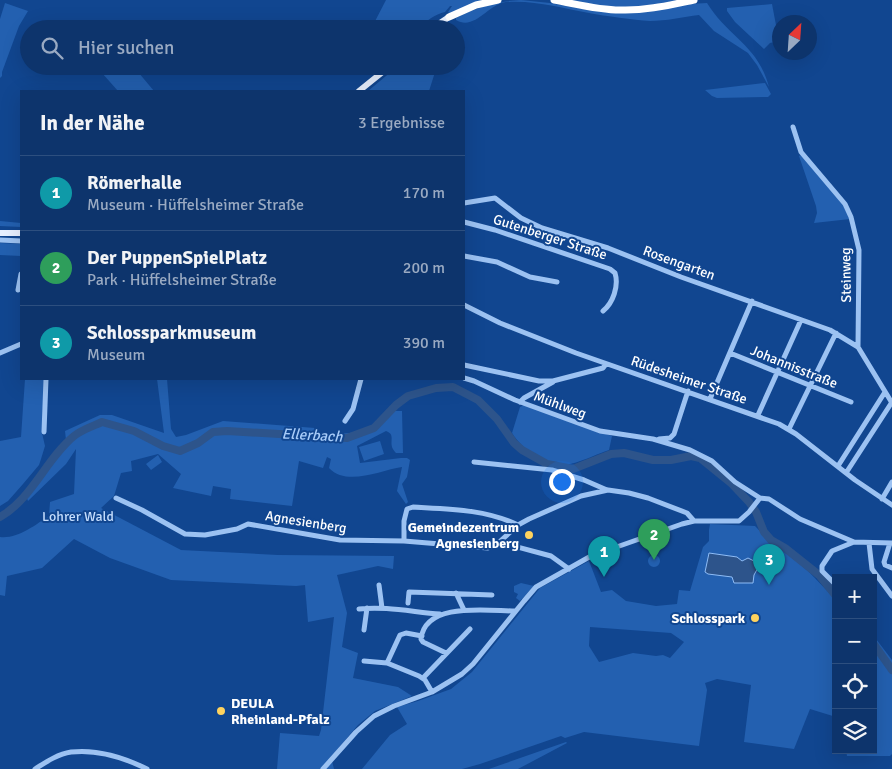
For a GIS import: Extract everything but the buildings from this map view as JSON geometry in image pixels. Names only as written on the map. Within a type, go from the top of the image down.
[{"type":"highway","points":[[450,17],[486,1],[498,0]]},
{"type":"highway","points":[[554,0],[590,7],[621,10],[650,8],[694,0]]},
{"type":"main road","points":[[445,20],[450,17]]},
{"type":"main road","points":[[360,90],[379,75]]},
{"type":"main road","points":[[0,232],[20,233]]},
{"type":"street","name":"Steinweg","points":[[793,127],[801,152],[845,204],[851,217],[858,250],[858,347]]},
{"type":"street","name":"Rosengarten","points":[[465,203],[495,198],[521,218],[542,228],[608,248],[679,276],[752,301],[836,334],[858,347]]},
{"type":"street","name":"Gutenberger Straße","points":[[465,222],[495,230],[610,269],[615,273],[617,283],[608,308],[603,312]]},
{"type":"street","points":[[0,240],[20,241]]},
{"type":"street","points":[[465,256],[497,262],[530,277],[557,282]]},
{"type":"street","points":[[10,289],[20,290],[20,274]]},
{"type":"street","points":[[710,399],[752,301]]},
{"type":"street","name":"Rüdesheimer Straße","points":[[465,306],[500,323],[606,364],[758,415],[790,429],[846,473],[892,505]]},
{"type":"street","points":[[758,415],[801,320]]},
{"type":"street","points":[[790,429],[809,386],[836,334]]},
{"type":"street","points":[[0,354],[20,344]]},
{"type":"street","points":[[846,473],[892,403],[858,347]]},
{"type":"street","name":"Johannisstraße","points":[[730,353],[851,402]]},
{"type":"street","points":[[465,365],[539,381],[553,381],[603,368],[606,364]]},
{"type":"street","name":"Mühlweg","points":[[465,378],[520,402],[600,431],[653,439],[678,445],[704,455],[735,482],[760,498],[769,499],[812,525],[854,542]]},
{"type":"street","points":[[44,432],[46,380]]},
{"type":"street","points":[[345,421],[353,409],[361,380]]},
{"type":"street","points":[[520,402],[553,381]]},
{"type":"street","name":"Mühlweg","points":[[653,439],[670,438],[674,434],[688,391]]},
{"type":"street","points":[[838,466],[885,392]]},
{"type":"street","points":[[474,462],[552,470],[608,490],[648,498],[687,513],[694,521]]},
{"type":"street","points":[[882,499],[892,482]]},
{"type":"street","name":"Agnesienberg","points":[[116,498],[185,534],[204,534],[236,529],[248,524],[340,540],[404,541],[484,548],[492,547],[501,541],[518,525],[573,499],[608,490]]},
{"type":"street","points":[[323,769],[356,732],[374,716],[394,706],[432,692],[456,679],[468,669],[536,587],[591,556],[606,550],[694,521],[734,521],[744,518],[760,498]]},
{"type":"street","points":[[404,541],[407,509],[413,507],[477,512],[493,515],[518,525]]},
{"type":"street","points":[[501,541],[552,556],[569,569]]},
{"type":"street","points":[[832,581],[822,571],[822,566],[832,551],[854,542],[891,543],[884,562],[885,565],[892,568]]},
{"type":"street","points":[[869,543],[872,569],[892,596]]},
{"type":"street","points":[[379,585],[382,608]]},
{"type":"street","points":[[408,603],[408,592],[492,595]]},
{"type":"street","points":[[456,593],[464,610]]},
{"type":"street","points":[[364,630],[367,608]]},
{"type":"street","points":[[359,609],[382,608],[441,614],[464,610],[515,611]]},
{"type":"street","points":[[441,614],[429,622],[422,636],[423,642],[446,654]]},
{"type":"street","points":[[423,678],[470,629]]},
{"type":"street","points":[[387,663],[400,634],[406,633],[422,636]]},
{"type":"street","points":[[364,661],[387,663],[423,678],[432,692]]},
{"type":"street","points":[[36,769],[55,757],[71,752],[101,753],[132,762],[147,769]]},
{"type":"green space","points":[[386,0],[484,0],[451,14],[448,12],[452,6],[450,6],[445,12],[428,20],[376,20]]},
{"type":"green space","points":[[521,0],[589,10],[707,3],[715,15],[758,61],[769,87],[748,53],[714,31],[699,15],[650,21],[603,15],[538,3],[506,2],[493,7],[475,20],[465,22],[465,20],[456,20],[456,18],[464,14],[488,5],[504,2]]},
{"type":"green space","points":[[566,0],[678,0],[653,5],[614,8]]},
{"type":"green space","points":[[5,3],[28,11],[23,20],[20,20],[0,78],[0,19]]},
{"type":"green space","points":[[772,4],[774,15],[772,15],[772,43],[764,49],[735,22],[727,8]]},
{"type":"green space","points":[[104,75],[141,75],[153,90],[117,90]]},
{"type":"green space","points":[[387,75],[434,75],[429,90],[369,90]]},
{"type":"green space","points":[[765,83],[771,94],[768,97],[717,98],[705,90]]},
{"type":"green space","points":[[801,155],[841,201],[850,219],[814,223],[817,213],[816,206],[799,156]]},
{"type":"green space","points":[[0,221],[20,223],[20,227],[0,226]]},
{"type":"green space","points":[[0,243],[20,244],[20,256],[0,255]]},
{"type":"green space","points":[[25,380],[44,380],[42,433],[45,446],[39,465],[8,501],[0,506],[0,441],[21,437]]},
{"type":"green space","name":"Lohrer Wald","points":[[157,380],[167,380],[171,429],[176,437],[223,421],[315,428],[322,434],[350,433],[358,432],[372,425],[386,411],[402,411],[403,453],[395,452],[392,447],[391,436],[386,431],[357,446],[360,463],[401,458],[410,460],[407,477],[402,484],[408,502],[406,504],[397,491],[402,467],[354,477],[336,474],[329,468],[331,459],[327,457],[323,468],[299,461],[292,506],[230,499],[231,489],[213,486],[211,496],[173,488],[181,474],[158,454],[131,461],[132,471],[121,473],[114,496],[101,508],[181,550],[278,555],[394,556],[393,569],[378,566],[337,575],[347,613],[342,647],[358,653],[353,678],[398,687],[412,696],[375,711],[358,725],[331,757],[334,769],[277,769],[280,733],[319,736],[321,730],[334,617],[308,622],[305,585],[171,580],[110,558],[74,539],[42,568],[7,576],[5,596],[0,595],[0,537],[20,534],[49,516],[50,502],[74,494],[76,449],[66,464],[28,501],[25,493],[66,440],[65,431],[100,415],[112,415],[164,433]]},
{"type":"green space","points":[[524,405],[612,436],[609,450],[572,464],[560,464],[536,456],[522,446],[512,433],[520,407]]},
{"type":"green space","points":[[380,441],[384,454],[364,461],[359,447]]},
{"type":"green space","points":[[158,455],[162,462],[151,470],[146,464]]},
{"type":"green space","points":[[710,524],[755,526],[772,544],[786,552],[810,573],[832,596],[832,716],[810,709],[794,749],[744,742],[751,685],[717,679],[705,683],[707,690],[699,746],[584,732],[565,738],[561,736],[462,769],[362,769],[390,735],[407,724],[397,707],[451,689],[472,672],[540,588],[589,561],[601,592],[612,590],[626,601],[656,606],[677,604],[679,590],[690,591],[703,547],[709,541]],"holes":[[[590,627],[671,633],[684,642],[670,658],[663,655],[633,653],[599,662],[589,646]]]},
{"type":"green space","points":[[652,555],[656,555],[660,561],[656,567],[652,567],[648,563],[648,559]]},
{"type":"green space","points":[[521,583],[534,586],[520,601],[516,598],[518,594],[514,592],[514,586]]},
{"type":"green space","points":[[877,640],[892,660],[892,754],[890,756],[847,756],[847,754],[877,754]]},
{"type":"green space","points":[[566,742],[518,769],[489,769]]},
{"type":"shaded area","points":[[709,553],[737,557],[742,561],[748,558],[760,564],[754,575],[753,583],[734,583],[732,577],[705,572]]},
{"type":"waterway","name":"Ellerbach","points":[[0,517],[30,490],[64,445],[74,436],[102,422],[134,431],[163,446],[180,451],[198,443],[213,432],[227,431],[347,438],[374,428],[396,405],[408,396],[436,388],[453,387],[478,400],[497,419],[514,443],[522,450],[547,464],[573,469],[611,454],[624,453],[653,460],[671,460],[691,456],[700,458],[732,484],[749,502],[756,512],[764,532],[771,540],[785,548],[819,575],[832,591]]},
{"type":"waterway","name":"Ellerbach","points":[[877,649],[892,670]]},
{"type":"place","name":"Gemeindezentrum Agnesienberg","points":[[529,535]]},
{"type":"place","name":"Der PuppenSpielPlatz","points":[[654,560]]},
{"type":"place","name":"Römerhalle","points":[[604,577]]},
{"type":"place","name":"Schlossparkmuseum","points":[[769,585]]},
{"type":"place","name":"Schlosspark","points":[[755,618]]},
{"type":"place","name":"DEULA Rheinland-Pfalz","points":[[221,711]]}]
